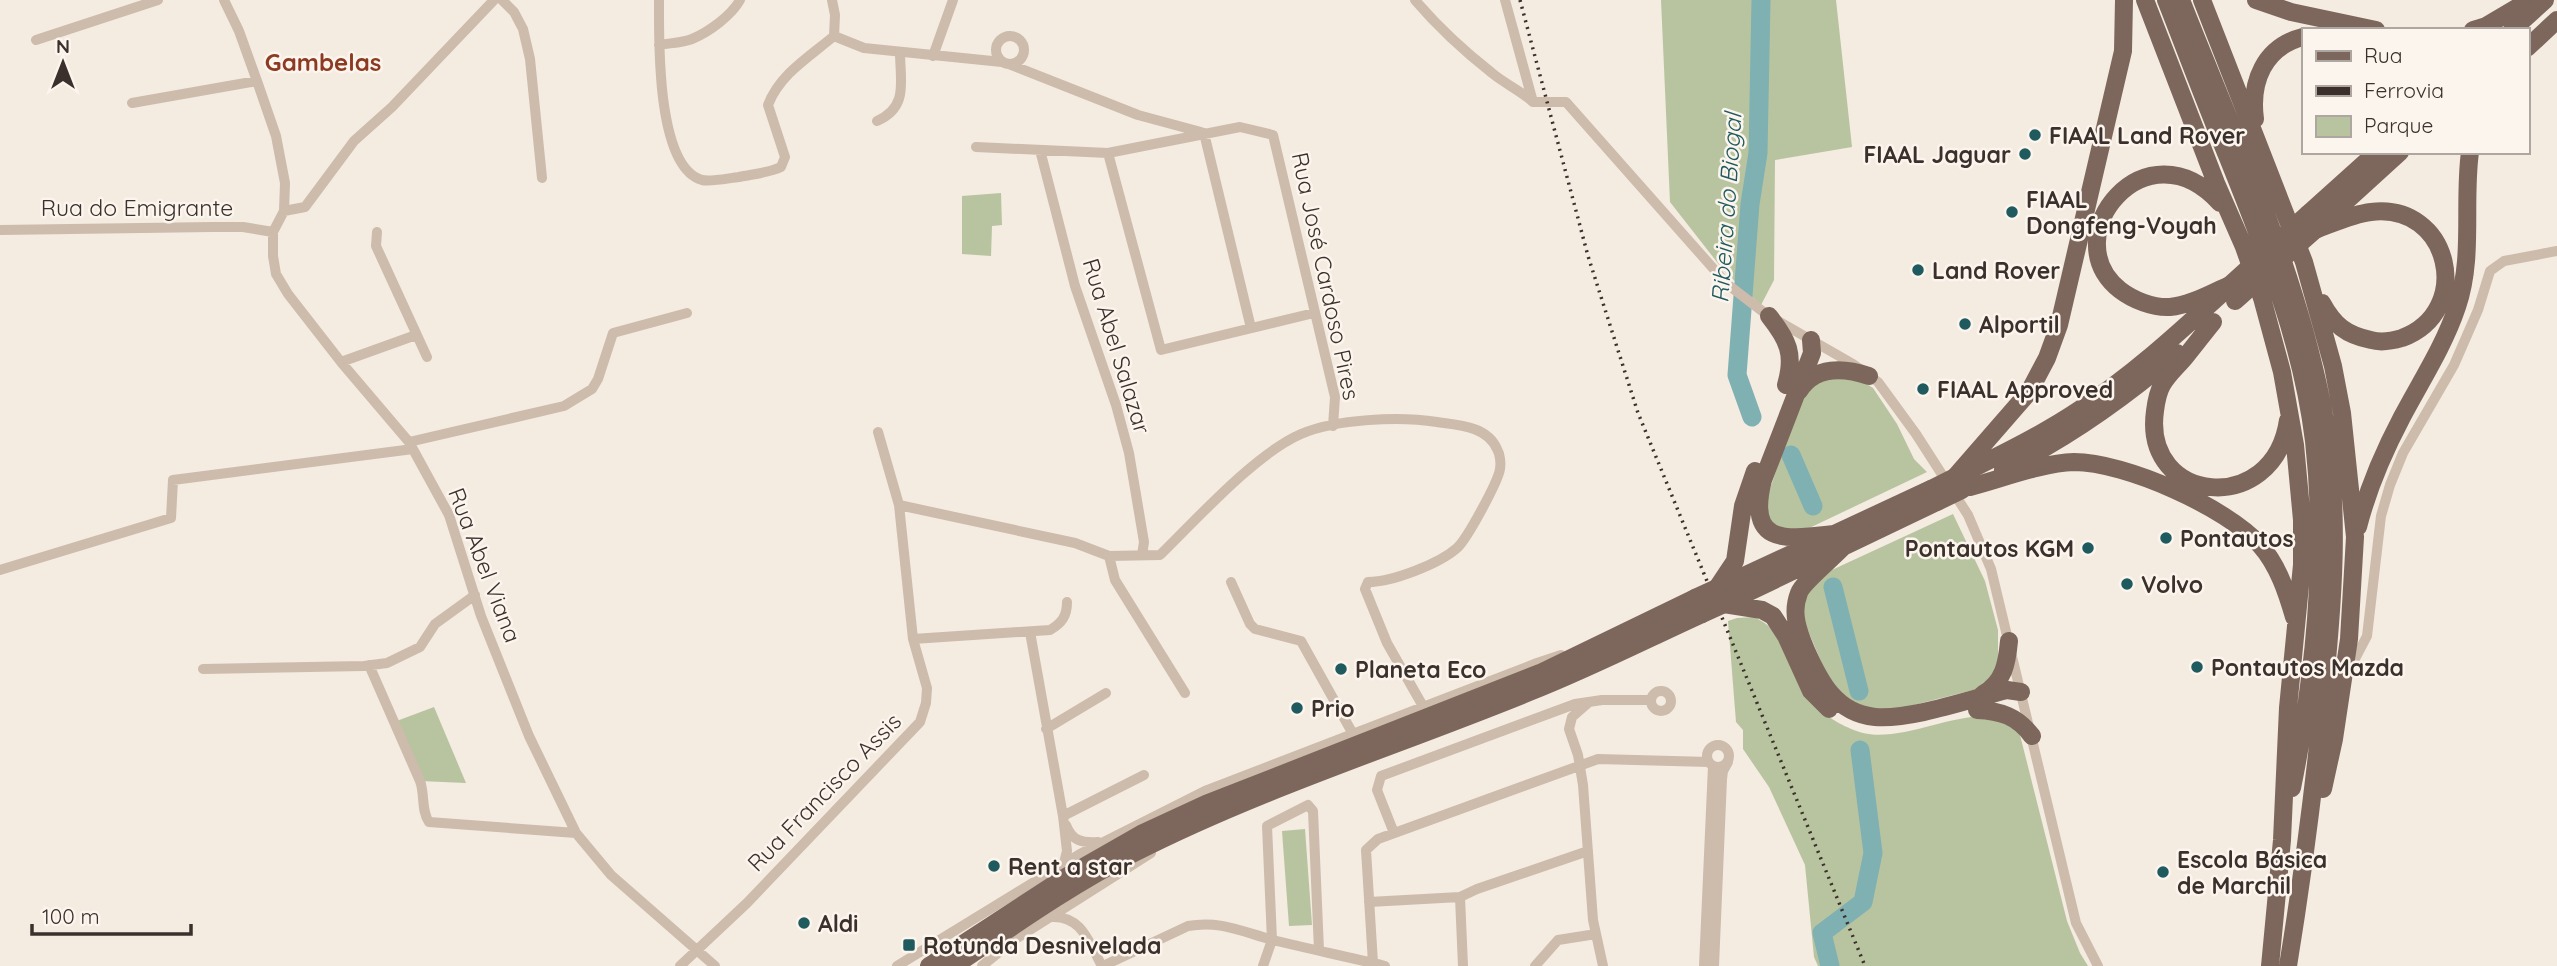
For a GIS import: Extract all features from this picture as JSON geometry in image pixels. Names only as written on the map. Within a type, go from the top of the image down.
[{"type":"main road","points":[[1962,485],[2029,391],[2047,358],[2059,326],[2123,51],[2124,0]]},
{"type":"main road","points":[[2145,0],[2262,298],[2286,393],[2295,445],[2302,520],[2302,565],[2288,708],[2282,840],[2270,966]]},
{"type":"main road","points":[[2166,0],[2277,287],[2305,393],[2314,439],[2320,528],[2320,583],[2303,732],[2282,840]]},
{"type":"main road","points":[[2181,0],[2288,276],[2309,346],[2322,407],[2334,526],[2334,580],[2307,854],[2288,966]]},
{"type":"main road","points":[[2202,0],[2304,262],[2322,304],[2337,326],[2347,333],[2378,342],[2398,339],[2422,328],[2432,318],[2443,295],[2443,257],[2433,236],[2414,219],[2399,213],[2369,212],[2311,222]]},
{"type":"main road","points":[[2256,0],[2291,12],[2366,28]]},
{"type":"main road","points":[[2478,28],[2495,22],[2530,0]]},
{"type":"main road","points":[[2514,28],[2544,0]]},
{"type":"main road","points":[[2529,35],[2557,10]]},
{"type":"main road","points":[[2529,46],[2557,20]]},
{"type":"main road","points":[[2263,153],[2253,108],[2257,77],[2264,63],[2278,48],[2302,37]]},
{"type":"main road","points":[[2311,222],[2360,154]]},
{"type":"main road","points":[[954,966],[1046,905],[1132,854],[1249,801],[1533,691],[1699,606],[1934,496],[2022,461],[2105,410],[2213,322],[2375,154]]},
{"type":"main road","points":[[1962,485],[2005,453],[2078,411],[2149,358],[2230,285],[2397,154]]},
{"type":"main road","points":[[2355,537],[2368,491],[2382,457],[2443,341],[2458,305],[2465,271],[2470,154]]},
{"type":"main road","points":[[2230,285],[2186,304],[2168,307],[2146,304],[2128,296],[2115,286],[2104,270],[2097,236],[2102,218],[2111,202],[2124,188],[2157,174],[2175,176],[2194,181],[2209,191],[2220,203],[2244,247]]},
{"type":"main road","points":[[2304,262],[2333,366],[2342,413],[2355,537],[2356,642],[2343,683],[2330,761],[2307,854]]},
{"type":"main road","points":[[1721,596],[1734,561],[1743,506],[1791,391],[1791,358],[1788,344],[1769,316]]},
{"type":"main road","points":[[2213,322],[2161,387],[2156,403],[2153,425],[2157,445],[2176,473],[2190,482],[2210,488],[2232,487],[2250,480],[2266,468],[2284,439],[2288,422],[2286,393]]},
{"type":"main road","points":[[1811,340],[1802,348],[1763,480],[1759,513],[1762,523],[1770,532],[1781,538],[1839,541]]},
{"type":"main road","points":[[1791,391],[1818,374],[1833,369],[1850,369],[1870,376]]},
{"type":"main road","points":[[1962,485],[2070,462],[2100,464],[2129,471],[2223,515],[2244,530],[2261,547],[2276,569],[2287,593],[2295,622]]},
{"type":"main road","points":[[1839,541],[1820,571],[1802,586],[1795,617],[1818,679],[1830,695],[1850,709],[1876,717],[2016,698],[2021,692]]},
{"type":"main road","points":[[1721,596],[1773,616],[1786,636],[1811,691],[1830,710],[1854,723],[1876,727],[1899,727],[1976,704],[2004,672],[2009,641]]},
{"type":"main road","points":[[929,966],[1064,877],[1141,834],[1206,804],[1540,673],[1609,641],[1699,606]]},
{"type":"main road","points":[[1976,704],[2006,713],[2032,736]]},
{"type":"street","points":[[36,40],[158,0]]},
{"type":"street","points":[[224,0],[239,31],[276,136],[285,183],[284,211],[273,232]]},
{"type":"street","points":[[284,211],[305,207],[354,141],[392,107],[494,0]]},
{"type":"street","points":[[502,0],[514,12],[523,29],[530,60],[542,178]]},
{"type":"street","points":[[659,0],[659,45],[665,120],[683,168],[702,180],[733,178],[781,167],[785,157],[768,105],[785,77],[834,36],[835,15],[832,0]]},
{"type":"street","points":[[659,45],[693,39],[736,8],[740,0]]},
{"type":"street","points":[[933,55],[953,0]]},
{"type":"street","points":[[1415,0],[1440,28],[1494,75],[1518,89],[1533,102],[1566,102],[1727,284],[1753,306],[1853,363],[1878,382],[1908,423],[1968,515],[1991,569],[2076,923],[2098,966]]},
{"type":"street","points":[[1505,0],[1533,102]]},
{"type":"street","points":[[834,36],[864,48],[1006,63],[1138,115],[1204,133]]},
{"type":"street","points":[[877,121],[892,112],[900,100],[900,52]]},
{"type":"street","points":[[132,103],[257,81]]},
{"type":"street","name":"Rua José Cardoso Pires","points":[[1204,133],[1240,127],[1273,135],[1335,397],[1333,426]]},
{"type":"street","points":[[976,148],[1108,153],[1204,133]]},
{"type":"street","points":[[1204,133],[1251,328]]},
{"type":"street","name":"Rua Abel Salazar","points":[[1040,150],[1075,286],[1116,405],[1129,453],[1144,542],[1142,555]]},
{"type":"street","points":[[1108,153],[1161,350],[1314,313]]},
{"type":"street","name":"Rua do Emigrante","points":[[0,230],[243,227],[273,232]]},
{"type":"street","name":"Rua Abel Viana","points":[[273,232],[276,274],[288,294],[411,446],[449,515],[474,595],[528,736],[576,833],[611,875],[715,966]]},
{"type":"street","points":[[377,232],[376,246],[427,357]]},
{"type":"street","points":[[2356,642],[2367,636],[2381,516],[2390,485],[2403,453],[2454,365],[2478,310],[2490,271],[2504,261],[2557,251]]},
{"type":"street","points":[[0,570],[172,518],[173,480],[411,446],[564,407],[592,388],[598,379],[613,333],[687,313]]},
{"type":"street","points":[[341,362],[416,335]]},
{"type":"street","points":[[899,505],[1075,543],[1109,556],[1160,555],[1246,473],[1278,447],[1302,434],[1333,426],[1393,418],[1432,421],[1477,430],[1489,437],[1497,448],[1500,471],[1481,510],[1458,547],[1398,576],[1379,582],[1368,582],[1365,589],[1387,643],[1423,708]]},
{"type":"street","name":"Rua Francisco Assis","points":[[680,966],[747,903],[920,722],[927,688],[913,639],[899,505],[878,432]]},
{"type":"street","points":[[1109,556],[1115,580],[1185,693]]},
{"type":"street","points":[[1231,582],[1250,624],[1255,629],[1301,640],[1353,734]]},
{"type":"street","points":[[203,669],[387,663],[420,647],[435,624],[474,595]]},
{"type":"street","points":[[913,639],[1051,630],[1065,617],[1067,603]]},
{"type":"street","points":[[1030,632],[1063,816],[1067,851],[1064,863]]},
{"type":"street","points":[[897,966],[1064,863],[1205,791],[1537,663],[1609,641]]},
{"type":"street","points":[[369,665],[421,781],[424,814],[429,821],[576,833]]},
{"type":"street","points":[[1046,729],[1106,693]]},
{"type":"street","points":[[1394,833],[1377,790],[1381,776],[1575,704],[1602,700],[1651,700]]},
{"type":"street","points":[[1588,703],[1572,717],[1570,729],[1580,765],[1593,920],[1604,966]]},
{"type":"street","points":[[1546,715],[1559,719],[1570,729]]},
{"type":"street","points":[[1692,761],[1703,757],[1715,746],[1725,747],[1730,755],[1722,779],[1714,966]]},
{"type":"street","points":[[1704,966],[1711,764],[1707,755],[1710,749]]},
{"type":"street","points":[[1083,896],[1078,904],[1077,919],[1103,966],[1188,926],[1202,923],[1216,923],[1272,940],[1379,965],[1366,849],[1378,839],[1598,759],[1692,761],[1720,767],[1728,762]]},
{"type":"street","points":[[982,966],[1048,917],[1147,855],[1332,769]]},
{"type":"street","points":[[1063,816],[1144,775]]},
{"type":"street","points":[[1263,966],[1272,940],[1266,826],[1308,806],[1313,811],[1320,950]]},
{"type":"street","points":[[1063,816],[1069,833],[1076,840],[1085,843],[1102,842]]},
{"type":"street","points":[[1370,902],[1460,897],[1588,850]]},
{"type":"street","points":[[1460,897],[1463,966]]},
{"type":"street","points":[[1048,917],[1065,916],[1084,934]]},
{"type":"street","points":[[1535,966],[1558,940],[1596,934]]},
{"type":"green space","points":[[1661,0],[1836,0],[1852,147],[1775,160],[1774,280],[1761,305],[1724,271],[1670,202]]},
{"type":"green space","points":[[1001,193],[1002,225],[992,226],[991,256],[962,254],[962,196]]},
{"type":"green space","points":[[1832,375],[1856,377],[1873,388],[1897,424],[1914,459],[1927,472],[1803,531],[1786,529],[1771,521],[1767,498],[1801,396],[1813,383]]},
{"type":"green space","points":[[1953,514],[1985,581],[1998,630],[1998,662],[1991,677],[1981,688],[1894,710],[1875,710],[1856,703],[1840,692],[1828,678],[1804,621],[1805,596],[1821,575]]},
{"type":"green space","points":[[1754,617],[1766,624],[1784,645],[1810,695],[1822,711],[1851,729],[1881,735],[1978,716],[1995,717],[2013,727],[2020,735],[2067,921],[2088,966],[1818,966],[1814,957],[1805,865],[1769,787],[1743,749],[1743,730],[1736,722],[1728,621]]},
{"type":"green space","points":[[434,707],[466,783],[420,781],[394,722]]},
{"type":"green space","points":[[1305,829],[1312,925],[1289,926],[1282,831]]},
{"type":"waterway","name":"Ribeira do Biogal","points":[[1752,417],[1737,375],[1750,204],[1758,153],[1761,0]]},
{"type":"waterway","name":"Ribeira do Biogal","points":[[1791,455],[1813,506]]},
{"type":"waterway","name":"Ribeira do Biogal","points":[[1833,587],[1859,691]]},
{"type":"waterway","name":"Ribeira do Biogal","points":[[1830,966],[1822,933],[1863,902],[1873,853],[1860,750]]},
{"type":"railway","points":[[1520,0],[1588,256],[1638,413],[1865,966]]},
{"type":"place","name":"FIAAL Land Rover","points":[[2035,135]]},
{"type":"place","name":"FIAAL Jaguar","points":[[2025,154]]},
{"type":"place","name":"FIAAL Dongfeng-Voyah","points":[[2012,212]]},
{"type":"place","name":"Land Rover","points":[[1918,270]]},
{"type":"place","name":"Alportil","points":[[1965,324]]},
{"type":"place","name":"FIAAL Approved","points":[[1923,389]]},
{"type":"place","name":"Pontautos","points":[[2166,538]]},
{"type":"place","name":"Pontautos KGM","points":[[2088,548]]},
{"type":"place","name":"Volvo","points":[[2127,584]]},
{"type":"place","name":"Pontautos Mazda","points":[[2197,667]]},
{"type":"place","name":"Planeta Eco","points":[[1341,669]]},
{"type":"place","name":"Prio","points":[[1297,708]]},
{"type":"place","name":"Rent a star","points":[[994,866]]},
{"type":"place","name":"Escola Básica de Marchil","points":[[2163,872]]},
{"type":"place","name":"Aldi","points":[[804,923]]},
{"type":"place","name":"Rotunda Desnivelada","points":[[909,945]]},
{"type":"district","name":"Gambelas","points":[[323,62]]}]
